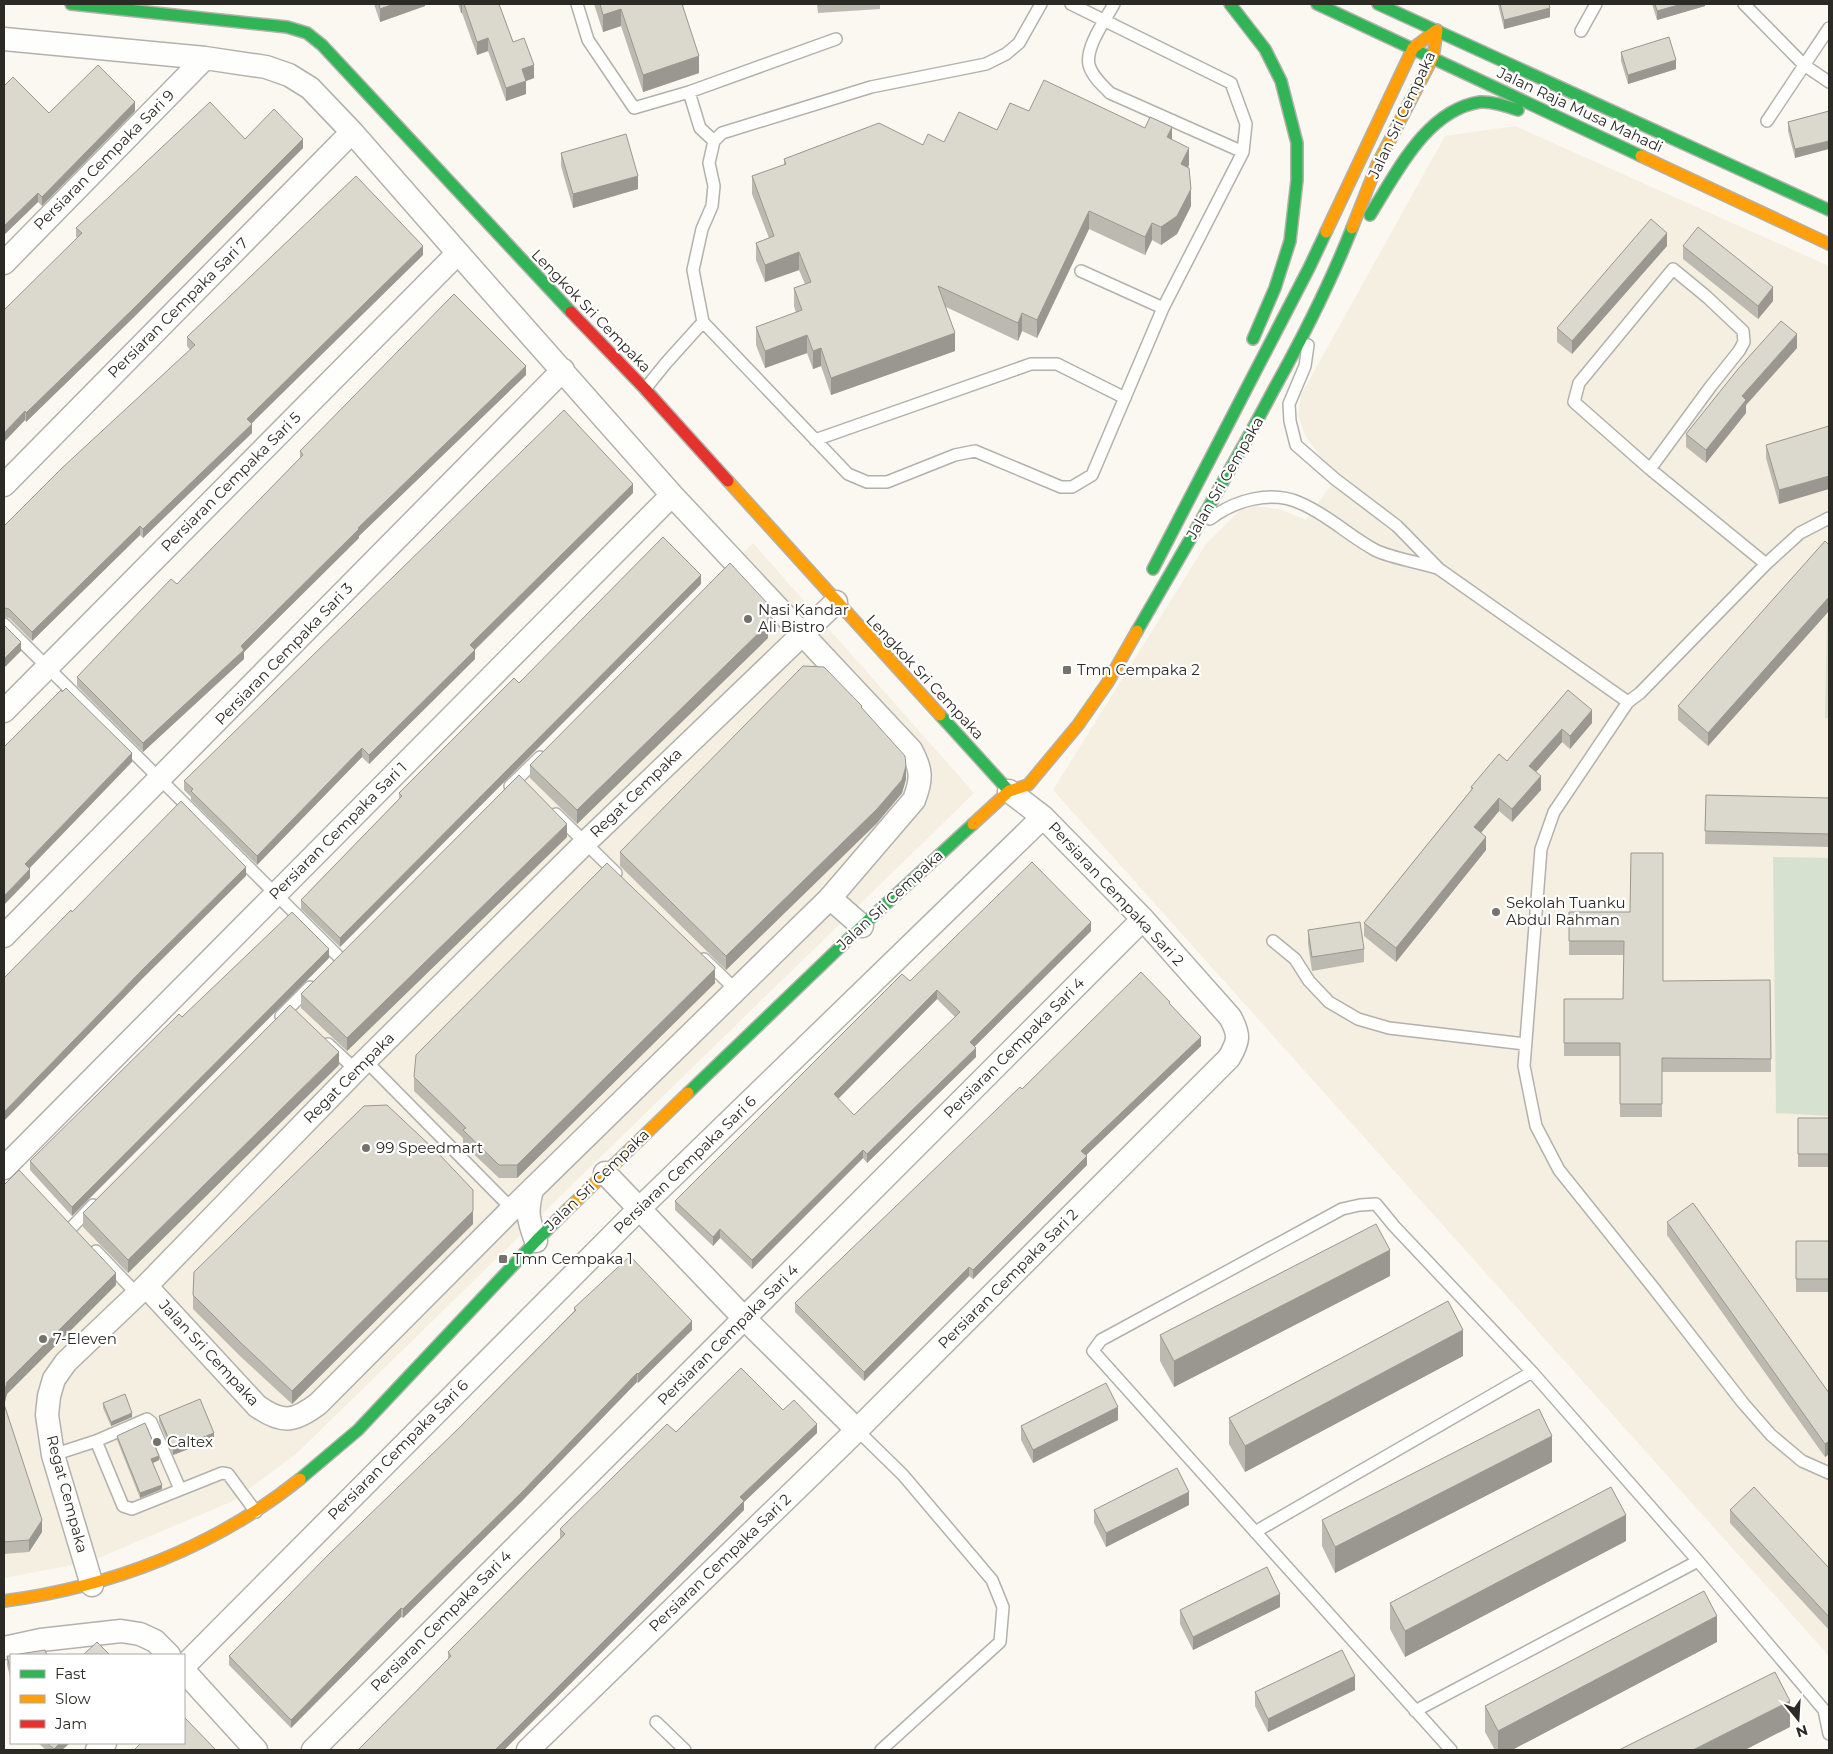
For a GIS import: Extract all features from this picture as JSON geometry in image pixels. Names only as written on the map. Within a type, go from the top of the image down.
[{"type":"street","name":"Lengkok Sri Cempaka","points":[[71,4],[287,27],[306,33],[322,45],[553,294],[645,389],[836,602],[1011,784]]},
{"type":"street","points":[[1230,4],[1265,49],[1281,81],[1296,143],[1297,180],[1290,241],[1276,288],[1247,354]]},
{"type":"street","name":"Jalan Raja Musa Mahadi","points":[[1317,4],[1829,244]]},
{"type":"street","name":"Jalan Raja Musa Mahadi","points":[[1378,4],[1829,210]]},
{"type":"street","name":"Jalan Sri Cempaka","points":[[1150,576],[1309,268],[1413,48],[1437,30]]},
{"type":"street","name":"Jalan Sri Cempaka","points":[[4,1601],[19,1600],[92,1585],[188,1550],[256,1512],[332,1454],[358,1430],[536,1241],[604,1173],[1011,784],[1028,785],[1078,725],[1123,658],[1249,438],[1310,323],[1337,266],[1377,166],[1433,57],[1437,30]]},
{"type":"street","name":"Jalan Sri Cempaka","points":[[4,39],[205,58],[266,67],[289,74],[310,88],[352,132],[563,370],[672,495],[730,566],[801,634],[911,750],[919,766],[920,784],[914,800],[830,898],[512,1209],[318,1404],[305,1414],[287,1419],[272,1417],[257,1406],[142,1290]]},
{"type":"street","name":"Persiaran Cempaka Sari 9","points":[[4,262],[205,58]]},
{"type":"street","points":[[1337,266],[1415,144],[1454,111],[1482,102],[1505,104],[1556,126],[1571,124]]},
{"type":"street","name":"Persiaran Cempaka Sari 7","points":[[4,485],[352,132]]},
{"type":"street","name":"Persiaran Cempaka Sari 5","points":[[4,711],[458,253]]},
{"type":"street","name":"Persiaran Cempaka Sari 3","points":[[4,936],[563,370]]},
{"type":"street","points":[[1227,424],[1242,371]]},
{"type":"street","name":"Persiaran Cempaka Sari 1","points":[[10,1166],[275,894],[672,495]]},
{"type":"street","name":"Regat Cempaka","points":[[92,1585],[53,1455],[47,1415],[49,1396],[54,1379],[66,1362],[142,1290],[361,1066],[585,843],[836,602]]},
{"type":"street","name":"Persiaran Cempaka Sari 2","points":[[528,1750],[857,1430],[1229,1058],[1237,1044],[1237,1030],[1230,1017],[1143,919],[1011,784]]},
{"type":"street","name":"Persiaran Cempaka Sari 6","points":[[185,1665],[640,1208],[1043,817]]},
{"type":"street","points":[[830,898],[862,926]]},
{"type":"street","name":"Persiaran Cempaka Sari 4","points":[[313,1750],[1143,919]]},
{"type":"street","points":[[604,1173],[640,1208],[744,1318],[857,1430]]},
{"type":"street","points":[[532,1190],[527,1208],[536,1241]]},
{"type":"street","points":[[489,1234],[507,1229],[520,1232],[536,1241]]},
{"type":"street","points":[[4,1648],[41,1640],[121,1631],[140,1634],[155,1642],[168,1654]]},
{"type":"street","points":[[185,1672],[256,1750]]},
{"type":"lane","points":[[578,4],[588,40],[634,108],[689,92],[836,39]]},
{"type":"lane","points":[[1041,4],[1019,43],[1006,54],[986,64],[871,87],[722,133],[714,140],[709,163],[714,186],[712,206],[702,229],[693,270],[703,322],[848,474],[867,482],[887,482],[955,455],[975,451],[1061,487],[1072,487],[1092,475],[1164,308],[1243,152],[1246,124],[1231,82],[1071,4]]},
{"type":"lane","points":[[1114,4],[1091,46],[1088,64],[1097,80],[1110,93],[1243,152]]},
{"type":"lane","points":[[1581,31],[1596,4]]},
{"type":"lane","points":[[1744,4],[1804,65],[1829,82]]},
{"type":"lane","points":[[1767,121],[1829,28]]},
{"type":"lane","points":[[689,92],[700,128],[714,140]]},
{"type":"lane","points":[[1650,469],[1710,386],[1740,351],[1744,342],[1743,331],[1673,268],[1579,383],[1574,402],[1650,469],[1766,564]]},
{"type":"lane","points":[[1081,271],[1164,308]]},
{"type":"lane","points":[[645,389],[703,322]]},
{"type":"lane","points":[[1310,323],[1306,366],[1289,404],[1290,421],[1296,445],[1335,479],[1397,526],[1439,568],[1628,702]]},
{"type":"lane","points":[[815,440],[1031,364],[1057,364],[1125,398]]},
{"type":"lane","points":[[1197,529],[1220,512],[1247,500],[1270,496],[1300,502],[1376,551],[1439,568]]},
{"type":"lane","points":[[1829,518],[1800,533],[1766,564],[1640,693],[1628,702],[1554,812],[1541,849],[1524,1066],[1536,1126],[1559,1170],[1743,1403],[1771,1435],[1802,1461],[1829,1472]]},
{"type":"lane","points":[[4,624],[340,958]]},
{"type":"lane","points":[[505,792],[522,781],[545,751]]},
{"type":"lane","points":[[545,804],[626,883]]},
{"type":"lane","points":[[1274,940],[1295,959],[1308,981],[1329,1002],[1358,1019],[1389,1028],[1525,1044]]},
{"type":"lane","points":[[694,949],[735,989]]},
{"type":"lane","points":[[276,1022],[293,1011],[321,976]]},
{"type":"lane","points":[[323,1039],[361,1066],[512,1209]]},
{"type":"lane","points":[[100,1198],[75,1230],[142,1290]]},
{"type":"lane","points":[[1451,1750],[1093,1351],[1101,1340],[1342,1209],[1360,1205],[1376,1204],[1394,1226],[1532,1372],[1698,1560],[1824,1710],[1829,1734]]},
{"type":"lane","points":[[1254,1532],[1532,1372]]},
{"type":"lane","points":[[53,1455],[96,1441],[147,1419],[151,1422],[180,1489]]},
{"type":"lane","points":[[857,1430],[902,1475],[992,1580],[1003,1608],[1000,1642],[881,1750]]},
{"type":"lane","points":[[96,1441],[122,1506],[132,1509],[222,1472],[228,1474],[256,1512]]},
{"type":"lane","points":[[1414,1711],[1698,1560]]},
{"type":"lane","points":[[656,1722],[685,1750]]},
{"type":"shaded area","name":"Sekolah Tuanku Abdul Rahman","points":[[1515,126],[1829,266],[1829,1656],[1053,790],[1206,544],[1239,511],[1254,506],[1279,509],[1306,520],[1338,475],[1322,459],[1305,435],[1298,415],[1301,395],[1445,136]]},
{"type":"shaded area","points":[[753,543],[974,793],[296,1454],[233,1501],[89,1562],[4,1578],[4,1289]]},
{"type":"green space","points":[[1827,618],[1829,618],[1829,718],[1825,718]]},
{"type":"green space","points":[[1773,857],[1829,858],[1829,1116],[1776,1113]]},
{"type":"building","points":[[379,4],[394,4],[380,9]]},
{"type":"building","points":[[464,4],[499,4],[513,42],[524,38],[534,65],[522,69],[526,81],[506,88],[488,38],[477,42]]},
{"type":"building","points":[[600,4],[682,4],[699,56],[643,75],[621,9],[603,15]]},
{"type":"building","points":[[1500,4],[1549,4],[1550,8],[1504,20]]},
{"type":"building","points":[[1655,4],[1682,4],[1657,11]]},
{"type":"building","points":[[1669,37],[1676,60],[1628,75],[1621,52]]},
{"type":"building","points":[[98,65],[135,102],[42,197],[38,193],[4,226],[4,86],[13,77],[49,113]]},
{"type":"building","points":[[1044,80],[1145,128],[1150,117],[1172,127],[1167,137],[1189,148],[1181,164],[1189,168],[1191,189],[1177,216],[1161,227],[1152,223],[1145,237],[1089,211],[1037,320],[1022,313],[1018,323],[938,286],[955,333],[831,378],[821,348],[813,351],[807,335],[765,351],[756,327],[802,310],[794,288],[811,282],[799,252],[765,265],[756,243],[774,236],[752,176],[786,164],[784,159],[879,123],[923,145],[928,134],[944,142],[959,112],[997,130],[1010,103],[1029,111]]},
{"type":"building","points":[[210,102],[245,139],[274,109],[303,139],[134,308],[4,433],[4,310],[82,233],[76,228]]},
{"type":"building","points":[[1829,111],[1829,141],[1795,149],[1788,122]]},
{"type":"building","points":[[626,134],[638,176],[573,194],[561,153]]},
{"type":"building","points":[[356,176],[423,246],[247,419],[252,424],[143,529],[140,526],[32,632],[9,609],[4,608],[4,526],[62,468],[195,345],[187,337]]},
{"type":"building","points":[[1651,219],[1667,233],[1572,341],[1557,328]]},
{"type":"building","points":[[1698,227],[1773,287],[1758,306],[1683,246]]},
{"type":"building","points":[[454,294],[526,366],[358,528],[241,646],[244,650],[143,743],[77,677],[171,579],[177,584],[303,455],[300,451]]},
{"type":"building","points":[[1781,321],[1797,334],[1742,396],[1746,400],[1706,450],[1686,434],[1738,369]]},
{"type":"building","points":[[564,410],[633,484],[470,645],[475,650],[369,755],[362,748],[257,856],[191,791],[193,789],[184,781]]},
{"type":"building","points":[[1829,426],[1829,476],[1779,490],[1766,445]]},
{"type":"building","points":[[663,537],[701,575],[340,938],[301,900],[402,796],[399,793],[514,678],[519,683]]},
{"type":"building","points":[[1825,541],[1829,545],[1829,597],[1708,733],[1678,706]]},
{"type":"building","points":[[730,563],[768,604],[768,624],[577,810],[530,765]]},
{"type":"building","points":[[4,625],[21,642],[4,659]]},
{"type":"building","points":[[803,666],[824,667],[862,706],[905,756],[906,766],[902,780],[877,809],[726,956],[620,852]]},
{"type":"building","points":[[66,688],[132,753],[25,864],[30,869],[4,896],[4,747],[61,690],[62,692]]},
{"type":"building","points":[[1568,690],[1592,710],[1570,736],[1562,729],[1529,766],[1541,776],[1512,809],[1499,798],[1474,827],[1486,837],[1396,948],[1364,923],[1499,754],[1507,761]]},
{"type":"building","points":[[519,775],[567,824],[347,1038],[301,994]]},
{"type":"building","points":[[1706,795],[1829,798],[1829,834],[1705,831]]},
{"type":"building","points":[[181,801],[246,867],[142,970],[4,1112],[4,978]]},
{"type":"building","points":[[1631,853],[1663,853],[1663,981],[1770,980],[1771,1059],[1662,1058],[1662,1104],[1620,1104],[1620,1043],[1564,1043],[1564,999],[1623,999],[1624,941],[1569,941],[1569,912],[1630,912]]},
{"type":"building","points":[[1032,862],[1091,922],[970,1042],[976,1048],[867,1154],[863,1150],[752,1260],[720,1229],[713,1237],[675,1201],[902,974],[910,981]],"holes":[[[937,990],[960,1012],[854,1115],[834,1094]]]},
{"type":"building","points":[[607,863],[715,969],[517,1165],[499,1165],[463,1130],[466,1128],[414,1077],[416,1055]]},
{"type":"building","points":[[292,912],[329,949],[72,1207],[30,1161],[179,1014],[182,1017]]},
{"type":"building","points":[[1360,922],[1364,949],[1312,957],[1308,930]]},
{"type":"building","points":[[1141,972],[1201,1037],[1081,1151],[1087,1156],[973,1270],[969,1267],[864,1372],[795,1303],[1020,1087],[1022,1089]]},
{"type":"building","points":[[290,1005],[339,1052],[128,1260],[83,1213]]},
{"type":"building","points":[[387,1105],[437,1152],[473,1190],[473,1211],[292,1391],[193,1295],[194,1272],[364,1106]]},
{"type":"building","points":[[1798,1118],[1829,1118],[1829,1154],[1798,1154]]},
{"type":"building","points":[[19,1170],[116,1273],[7,1382],[4,1394],[4,1185]]},
{"type":"building","points":[[1693,1203],[1829,1393],[1829,1441],[1825,1444],[1667,1222]]},
{"type":"building","points":[[1376,1224],[1390,1250],[1174,1361],[1160,1335]]},
{"type":"building","points":[[1796,1241],[1829,1241],[1829,1279],[1796,1279]]},
{"type":"building","points":[[630,1256],[692,1321],[637,1373],[521,1493],[403,1609],[401,1608],[291,1720],[229,1656],[329,1554],[459,1428],[576,1310],[574,1308]]},
{"type":"building","points":[[1448,1301],[1463,1330],[1245,1446],[1229,1418]]},
{"type":"building","points":[[741,1368],[783,1410],[794,1400],[817,1424],[740,1497],[744,1501],[495,1750],[358,1750],[451,1656],[448,1652],[565,1534],[560,1529],[667,1424],[676,1432]]},
{"type":"building","points":[[1106,1383],[1118,1407],[1033,1450],[1021,1426]]},
{"type":"building","points":[[125,1394],[132,1413],[111,1422],[103,1403]]},
{"type":"building","points":[[200,1399],[214,1433],[173,1449],[159,1416]]},
{"type":"building","points":[[4,1404],[42,1520],[29,1540],[4,1542]]},
{"type":"building","points":[[1539,1409],[1552,1436],[1335,1547],[1322,1520]]},
{"type":"building","points":[[145,1423],[159,1456],[151,1459],[162,1485],[140,1493],[117,1436]]},
{"type":"building","points":[[1177,1468],[1189,1492],[1106,1533],[1094,1510]]},
{"type":"building","points":[[1611,1487],[1626,1515],[1405,1631],[1390,1603]]},
{"type":"building","points":[[1754,1487],[1829,1568],[1829,1617],[1730,1510]]},
{"type":"building","points":[[1267,1567],[1280,1594],[1193,1637],[1180,1610]]},
{"type":"building","points":[[1704,1591],[1717,1616],[1498,1731],[1485,1706]]},
{"type":"building","points":[[97,1642],[109,1654],[84,1654]]},
{"type":"building","points":[[45,1650],[47,1654],[19,1654]]},
{"type":"building","points":[[1342,1650],[1355,1676],[1268,1719],[1255,1692]]},
{"type":"building","points":[[7,1656],[10,1656],[10,1667]]},
{"type":"building","points":[[1775,1672],[1790,1701],[1693,1750],[1619,1750]]},
{"type":"building","points":[[185,1718],[216,1750],[134,1750],[140,1744],[185,1744]]},
{"type":"building","points":[[48,1744],[59,1744],[54,1749]]},
{"type":"traffic: fast","points":[[71,4],[287,27],[307,33],[322,45],[571,312]]},
{"type":"traffic: fast","points":[[1230,4],[1265,49],[1281,81],[1297,143],[1297,180],[1290,241],[1275,288],[1253,339]]},
{"type":"traffic: fast","points":[[1317,4],[1641,156]]},
{"type":"traffic: fast","points":[[1378,4],[1829,210]]},
{"type":"traffic: fast","points":[[1370,215],[1414,146],[1428,130],[1444,117],[1461,107],[1480,102],[1504,105],[1518,110]]},
{"type":"traffic: fast","points":[[1137,631],[1258,420],[1325,290],[1352,228]]},
{"type":"traffic: fast","points":[[1153,569],[1326,232]]},
{"type":"traffic: fast","points":[[940,715],[1009,791]]},
{"type":"traffic: fast","points":[[688,1093],[862,926],[973,824]]},
{"type":"traffic: fast","points":[[300,1479],[358,1430],[568,1209]]},
{"type":"traffic: slow","points":[[1326,232],[1413,48],[1437,30]]},
{"type":"traffic: slow","points":[[1352,228],[1377,165],[1433,57],[1437,30]]},
{"type":"traffic: slow","points":[[1641,156],[1829,244]]},
{"type":"traffic: slow","points":[[728,481],[940,715]]},
{"type":"traffic: slow","points":[[973,824],[1009,791],[1028,785],[1078,725],[1108,682],[1137,631]]},
{"type":"traffic: slow","points":[[568,1209],[688,1093]]},
{"type":"traffic: slow","points":[[4,1601],[44,1595],[83,1586],[160,1560],[197,1544],[233,1525],[300,1479]]},
{"type":"traffic: jam","points":[[571,312],[645,389],[728,481]]},
{"type":"place","name":"Nasi Kandar Ali Bistro","points":[[748,619]]},
{"type":"place","name":"Tmn Cempaka 2","points":[[1067,670]]},
{"type":"place","name":"Sekolah Tuanku Abdul Rahman","points":[[1496,912]]},
{"type":"place","name":"99 Speedmart","points":[[366,1148]]},
{"type":"place","name":"Tmn Cempaka 1","points":[[503,1259]]},
{"type":"place","name":"7-Eleven","points":[[43,1339]]},
{"type":"place","name":"Caltex","points":[[157,1442]]}]
